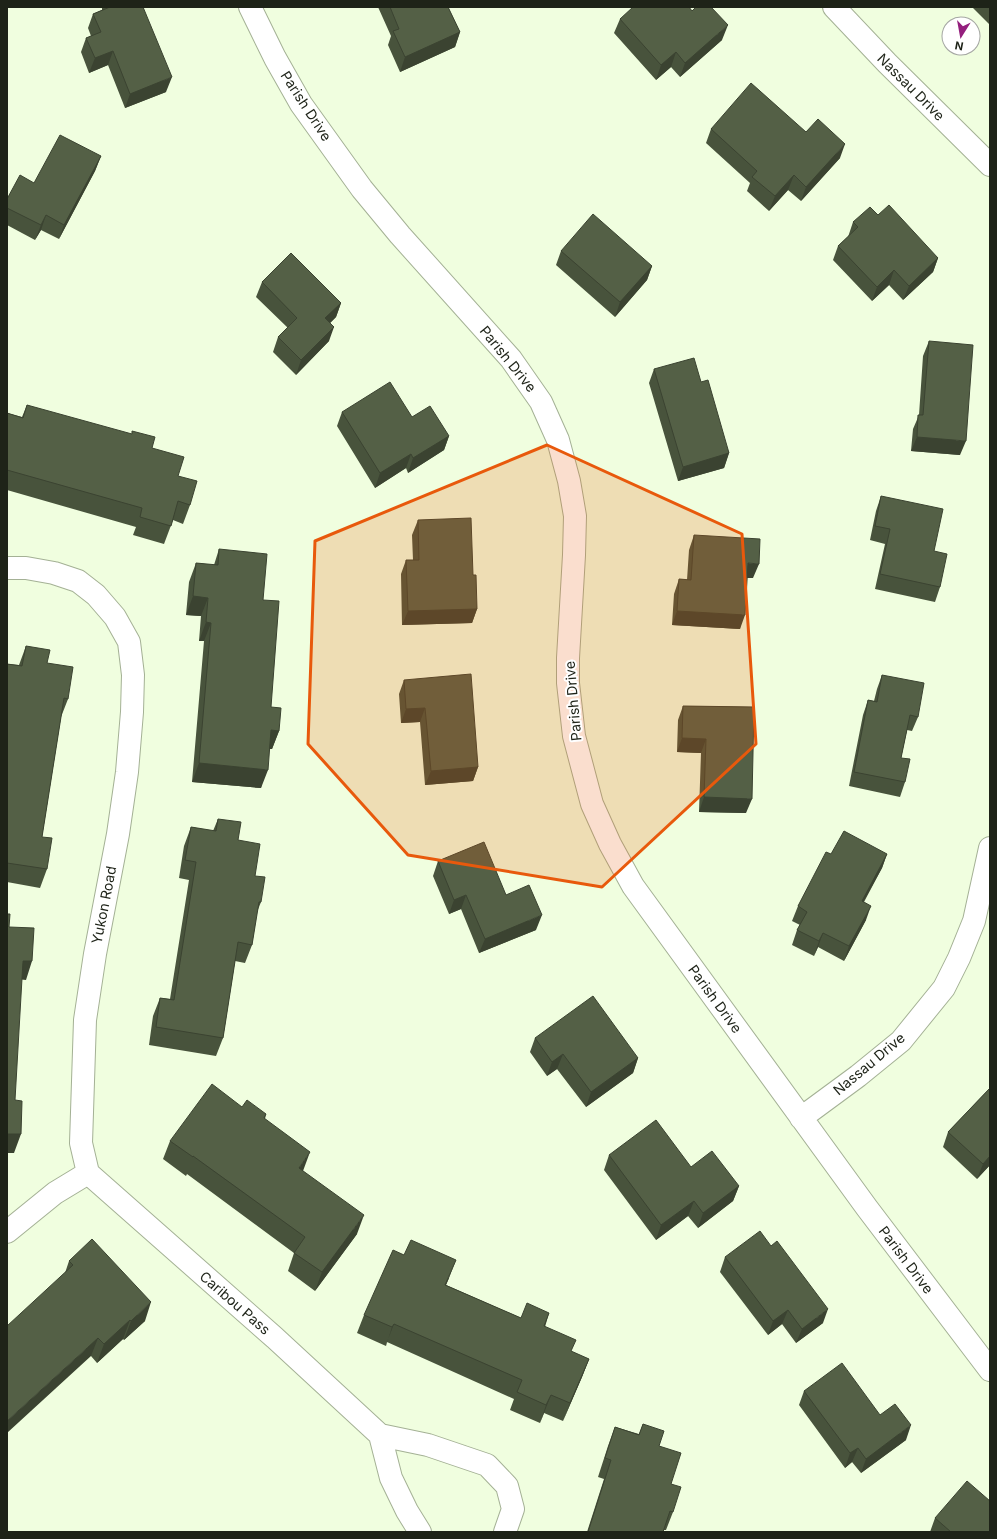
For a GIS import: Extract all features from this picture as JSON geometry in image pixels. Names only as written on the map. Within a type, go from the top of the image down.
[{"type":"street","name":"Parish Drive","points":[[250,7],[275,58],[301,104],[362,188],[400,235],[511,359],[541,402],[558,440],[569,481],[575,516],[568,658],[568,683],[574,736],[592,804],[610,844],[633,886],[866,1208],[990,1370]]},
{"type":"street","name":"Nassau Drive","points":[[834,7],[886,63],[990,165]]},
{"type":"street","name":"Yukon Road","points":[[7,568],[26,568],[54,573],[78,581],[96,595],[115,617],[129,642],[133,675],[132,712],[127,772],[118,834],[95,954],[85,1020],[81,1143],[88,1173]]},
{"type":"street","name":"Nassau Drive","points":[[801,1118],[858,1076],[901,1041],[944,988],[959,958],[974,921],[990,848]]},
{"type":"street","points":[[7,1232],[55,1193],[88,1173]]},
{"type":"street","name":"Caribou Pass","points":[[88,1173],[269,1333],[380,1435]]},
{"type":"street","points":[[420,1532],[407,1511],[391,1478],[380,1435],[428,1445],[487,1466],[507,1486],[513,1509],[505,1532]]},
{"type":"highlighted area","points":[[547,445],[742,534],[756,744],[602,887],[408,855],[308,744],[315,541]]},
{"type":"building","points":[[110,7],[143,7],[172,77],[130,94],[113,51],[95,58],[86,38],[101,32],[93,14]]},
{"type":"building","points":[[390,7],[448,7],[460,32],[405,57],[393,31],[399,29]]},
{"type":"building","points":[[633,7],[689,7],[692,11],[696,7],[711,7],[728,25],[685,63],[676,52],[661,65],[620,19]]},
{"type":"building","points":[[751,83],[806,132],[818,119],[845,144],[806,187],[794,175],[775,196],[752,177],[757,171],[711,129]]},
{"type":"building","points":[[60,135],[101,156],[64,225],[46,215],[41,225],[7,208],[7,199],[20,175],[34,183]]},
{"type":"building","points":[[889,205],[938,258],[909,286],[894,270],[877,287],[838,246],[858,227],[853,222],[870,207],[878,215]]},
{"type":"building","points":[[593,214],[652,266],[620,302],[561,251]]},
{"type":"building","points":[[291,253],[341,303],[325,318],[334,327],[301,360],[278,337],[297,318],[262,282]]},
{"type":"building","points":[[929,341],[973,345],[966,441],[917,437],[918,415],[923,415]]},
{"type":"building","points":[[694,358],[701,382],[708,380],[729,453],[683,467],[654,369]]},
{"type":"building","points":[[390,382],[412,417],[430,406],[449,436],[413,458],[411,454],[380,473],[342,412]]},
{"type":"building","points":[[27,405],[132,434],[132,431],[155,437],[152,448],[184,457],[178,476],[197,481],[190,505],[178,501],[171,526],[140,517],[142,508],[7,470],[7,413],[23,418]]},
{"type":"building","points":[[881,496],[943,509],[934,551],[947,554],[940,587],[880,574],[890,529],[875,526]]},
{"type":"building","points":[[471,518],[473,575],[476,575],[477,609],[408,611],[406,560],[419,560],[418,520]]},
{"type":"building","points":[[694,535],[760,539],[759,564],[748,563],[745,615],[677,611],[679,579],[691,580]]},
{"type":"building","points":[[219,549],[267,554],[263,600],[279,601],[271,707],[281,708],[279,731],[271,730],[268,770],[199,763],[211,623],[206,622],[208,598],[193,596],[196,563],[218,565]]},
{"type":"building","points":[[26,646],[50,650],[47,663],[73,667],[68,699],[64,698],[42,837],[52,838],[47,869],[7,863],[7,664],[22,666]]},
{"type":"building","points":[[471,674],[478,767],[431,771],[425,708],[406,709],[404,680]]},
{"type":"building","points":[[882,675],[924,683],[918,717],[910,715],[901,758],[910,759],[905,782],[854,772],[868,700],[877,702]]},
{"type":"building","points":[[683,706],[754,707],[752,799],[704,797],[706,739],[682,738]]},
{"type":"building","points":[[218,819],[241,822],[238,840],[260,844],[255,876],[265,877],[252,945],[238,942],[223,1038],[156,1027],[160,998],[174,1000],[196,862],[185,860],[191,827],[216,831]]},
{"type":"building","points":[[844,831],[887,854],[862,901],[871,906],[849,946],[823,933],[819,941],[797,930],[807,912],[798,906],[826,852],[831,854]]},
{"type":"building","points":[[484,842],[506,895],[529,885],[542,915],[485,939],[466,895],[454,900],[438,861]]},
{"type":"building","points":[[7,914],[10,914],[9,927],[34,928],[32,961],[23,961],[15,1100],[22,1101],[21,1134],[7,1134]]},
{"type":"building","points":[[593,996],[638,1058],[591,1092],[563,1054],[552,1062],[535,1038]]},
{"type":"building","points":[[212,1084],[242,1107],[247,1100],[266,1114],[264,1118],[310,1152],[299,1168],[364,1215],[322,1272],[294,1253],[305,1237],[170,1141]]},
{"type":"building","points":[[990,1088],[990,1156],[983,1164],[948,1132]]},
{"type":"building","points":[[656,1120],[691,1167],[712,1151],[739,1186],[703,1213],[694,1201],[661,1225],[609,1155]]},
{"type":"building","points":[[760,1231],[771,1246],[777,1241],[828,1309],[802,1329],[788,1310],[773,1321],[725,1257]]},
{"type":"building","points":[[92,1239],[151,1302],[104,1344],[98,1338],[7,1421],[7,1326],[73,1265],[69,1261]]},
{"type":"building","points":[[411,1240],[456,1260],[445,1285],[521,1318],[527,1303],[549,1313],[544,1326],[576,1340],[571,1351],[589,1359],[570,1403],[551,1395],[546,1405],[517,1392],[522,1380],[394,1324],[392,1327],[364,1315],[393,1250],[404,1255]]},
{"type":"building","points":[[842,1363],[880,1415],[895,1404],[911,1425],[866,1459],[858,1448],[850,1453],[804,1391]]},
{"type":"building","points":[[643,1424],[664,1431],[659,1446],[681,1453],[671,1484],[681,1487],[673,1512],[670,1511],[663,1532],[588,1532],[611,1460],[605,1458],[615,1427],[639,1435]]},
{"type":"building","points":[[967,1481],[990,1501],[990,1532],[951,1532],[935,1518]]}]
